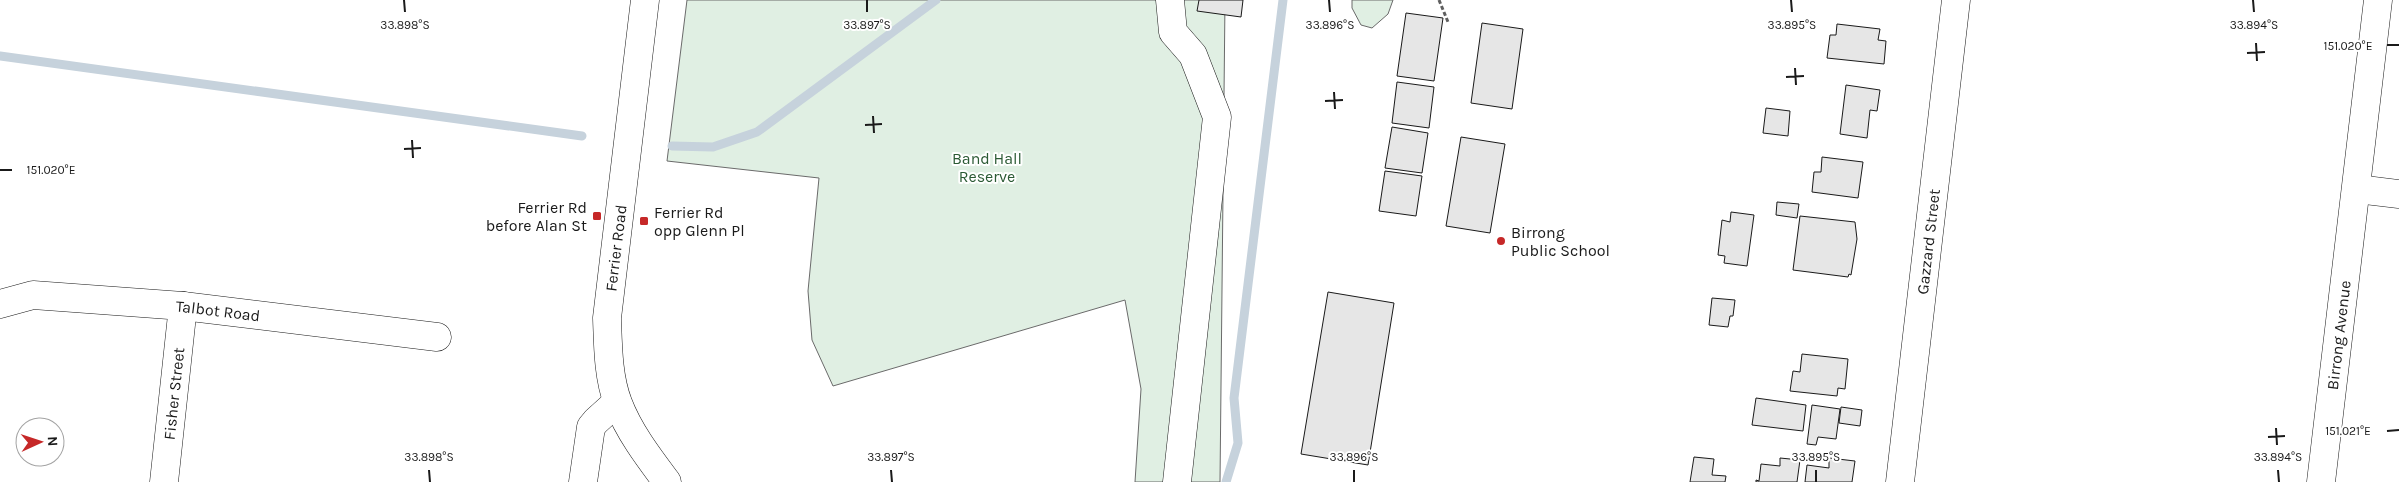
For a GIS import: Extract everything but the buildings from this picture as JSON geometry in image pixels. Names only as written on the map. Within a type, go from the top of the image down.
[{"type":"street","name":"Ferrier Road","points":[[645,0],[607,318],[609,359],[617,402],[644,452],[667,482]]},
{"type":"street","points":[[1170,0],[1172,32],[1193,55],[1217,117],[1177,482]]},
{"type":"street","name":"Gazzard Street","points":[[1900,482],[1956,0]]},
{"type":"street","name":"Birrong Avenue","points":[[2321,482],[2378,0]]},
{"type":"street","points":[[2357,189],[2399,194]]},
{"type":"street","name":"Talbot Road","points":[[0,304],[33,295],[183,306],[437,337]]},
{"type":"street","name":"Fisher Street","points":[[164,482],[183,306]]},
{"type":"street","points":[[583,482],[591,427],[617,402]]},
{"type":"path","points":[[1439,0],[1448,22]]},
{"type":"green space","name":"Band Hall Reserve","points":[[687,0],[1225,0],[1220,482],[1135,482],[1141,389],[1125,300],[833,386],[812,340],[808,291],[819,178],[667,161]]},
{"type":"green space","points":[[1352,0],[1393,0],[1388,14],[1372,28],[1361,25],[1352,8]]},
{"type":"waterway","points":[[672,146],[713,147],[757,132],[936,0]]},
{"type":"waterway","points":[[1226,482],[1238,443],[1234,398],[1283,0]]},
{"type":"waterway","points":[[0,56],[582,136]]},
{"type":"place","name":"Ferrier Rd before Alan St","points":[[597,216]]},
{"type":"place","name":"Ferrier Rd opp Glenn Pl","points":[[644,221]]},
{"type":"place","name":"Birrong Public School","points":[[1501,241]]}]
